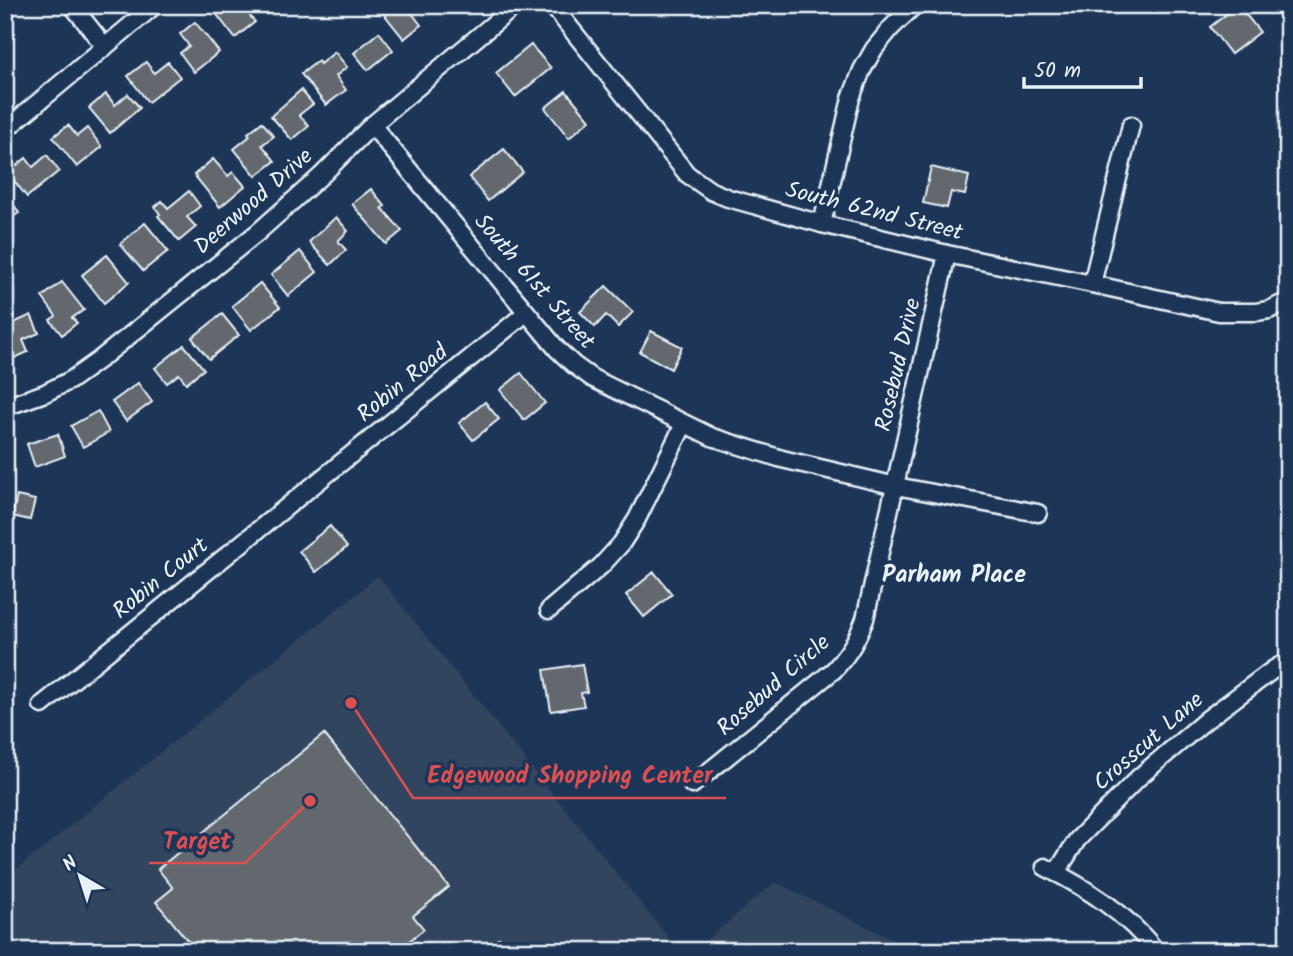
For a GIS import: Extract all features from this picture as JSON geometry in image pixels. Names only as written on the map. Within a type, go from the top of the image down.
[{"type":"street","points":[[72,5],[105,47]]},
{"type":"street","points":[[5,130],[155,5]]},
{"type":"street","name":"Deerwood Drive","points":[[5,407],[45,393],[71,380],[99,360],[257,233],[322,175],[372,125],[516,5]]},
{"type":"street","name":"South 62nd Street","points":[[552,5],[687,174],[710,191],[822,224],[947,254],[1219,312],[1269,310],[1288,301]]},
{"type":"street","points":[[822,224],[851,98],[862,71],[891,27],[915,5]]},
{"type":"street","name":"South 61st Street","points":[[372,125],[557,349],[592,378],[712,437],[782,459],[895,486],[1038,513]]},
{"type":"street","points":[[1092,284],[1131,125]]},
{"type":"street","name":"Rosebud Drive","points":[[895,486],[947,254]]},
{"type":"street","name":"Robin Road","points":[[308,489],[526,313]]},
{"type":"street","points":[[549,610],[601,566],[621,544],[637,519],[684,424]]},
{"type":"street","name":"Rosebud Circle","points":[[692,785],[834,670],[850,653],[865,619],[895,486]]},
{"type":"street","name":"Robin Court","points":[[42,705],[308,489]]},
{"type":"street","name":"Crosscut Lane","points":[[1156,951],[1146,938],[1107,902],[1051,870],[1138,778],[1206,720],[1274,668],[1288,661]]},
{"type":"shaded area","points":[[378,576],[679,951],[5,951],[5,879]]},
{"type":"shaded area","points":[[775,882],[916,951],[694,951]]},
{"type":"building","points":[[250,5],[246,11],[255,22],[235,38],[211,7]]},
{"type":"building","points":[[383,5],[406,5],[421,25],[404,39],[380,9]]},
{"type":"building","points":[[1238,5],[1260,32],[1231,54],[1210,27]]},
{"type":"building","points":[[195,22],[219,52],[194,72],[180,53],[189,46],[180,34]]},
{"type":"building","points":[[379,32],[393,50],[368,70],[354,53]]},
{"type":"building","points":[[531,45],[551,68],[515,97],[496,73]]},
{"type":"building","points":[[335,52],[347,67],[336,76],[346,90],[326,105],[301,74]]},
{"type":"building","points":[[146,62],[154,73],[168,62],[180,77],[148,102],[128,76]]},
{"type":"building","points":[[301,90],[313,104],[299,115],[309,126],[292,140],[271,116]]},
{"type":"building","points":[[566,91],[590,120],[569,138],[545,108]]},
{"type":"building","points":[[106,94],[115,105],[128,94],[140,108],[110,133],[89,108]]},
{"type":"building","points":[[262,122],[274,136],[262,145],[275,161],[256,176],[234,149]]},
{"type":"building","points":[[68,125],[77,136],[87,128],[102,147],[77,167],[53,137]]},
{"type":"building","points":[[504,149],[523,172],[488,201],[469,177]]},
{"type":"building","points":[[47,155],[59,171],[27,197],[8,173],[26,158],[33,167]]},
{"type":"building","points":[[213,159],[228,176],[233,172],[245,186],[220,207],[194,175]]},
{"type":"building","points":[[931,167],[969,176],[965,195],[951,192],[947,208],[923,203]]},
{"type":"building","points":[[371,189],[385,206],[382,208],[402,231],[386,244],[352,204]]},
{"type":"building","points":[[5,191],[19,213],[5,222]]},
{"type":"building","points":[[189,191],[200,206],[187,217],[196,227],[179,241],[158,216],[160,214],[155,207],[162,201],[168,208]]},
{"type":"building","points":[[336,217],[348,231],[338,241],[346,250],[330,265],[309,242]]},
{"type":"building","points":[[145,223],[168,251],[143,271],[120,244]]},
{"type":"building","points":[[300,251],[317,272],[288,296],[271,275]]},
{"type":"building","points":[[107,255],[129,282],[104,303],[82,275]]},
{"type":"building","points":[[62,282],[84,310],[72,318],[77,323],[62,335],[50,320],[56,316],[42,297]]},
{"type":"building","points":[[260,283],[280,307],[251,330],[232,306]]},
{"type":"building","points":[[606,286],[633,312],[618,327],[606,315],[595,327],[580,312]]},
{"type":"building","points":[[222,314],[239,335],[209,359],[192,338]]},
{"type":"building","points":[[31,315],[39,333],[23,340],[28,352],[8,361],[5,354],[5,327]]},
{"type":"building","points":[[651,331],[682,347],[671,369],[640,352]]},
{"type":"building","points":[[184,345],[204,369],[186,383],[179,374],[167,383],[155,368]]},
{"type":"building","points":[[521,373],[545,403],[524,420],[500,390]]},
{"type":"building","points":[[138,383],[152,402],[126,421],[112,402]]},
{"type":"building","points":[[485,402],[499,419],[473,440],[459,423]]},
{"type":"building","points":[[98,411],[109,432],[83,447],[71,426]]},
{"type":"building","points":[[58,434],[65,456],[35,467],[27,444]]},
{"type":"building","points":[[17,496],[35,500],[30,520],[12,516]]},
{"type":"building","points":[[330,526],[347,547],[316,572],[299,551]]},
{"type":"building","points":[[654,572],[672,594],[644,617],[626,595]]},
{"type":"building","points":[[582,664],[587,692],[581,693],[584,706],[551,711],[544,670]]},
{"type":"building","points":[[324,734],[449,887],[413,916],[424,929],[397,951],[196,951],[156,902],[173,888],[158,869]]},
{"type":"building","points":[[499,938],[510,951],[484,951]]},
{"type":"place","name":"Edgewood Shopping Center","points":[[351,703]]},
{"type":"place","name":"Target","points":[[310,801]]},
{"type":"district","name":"Parham Place","points":[[954,575]]}]
